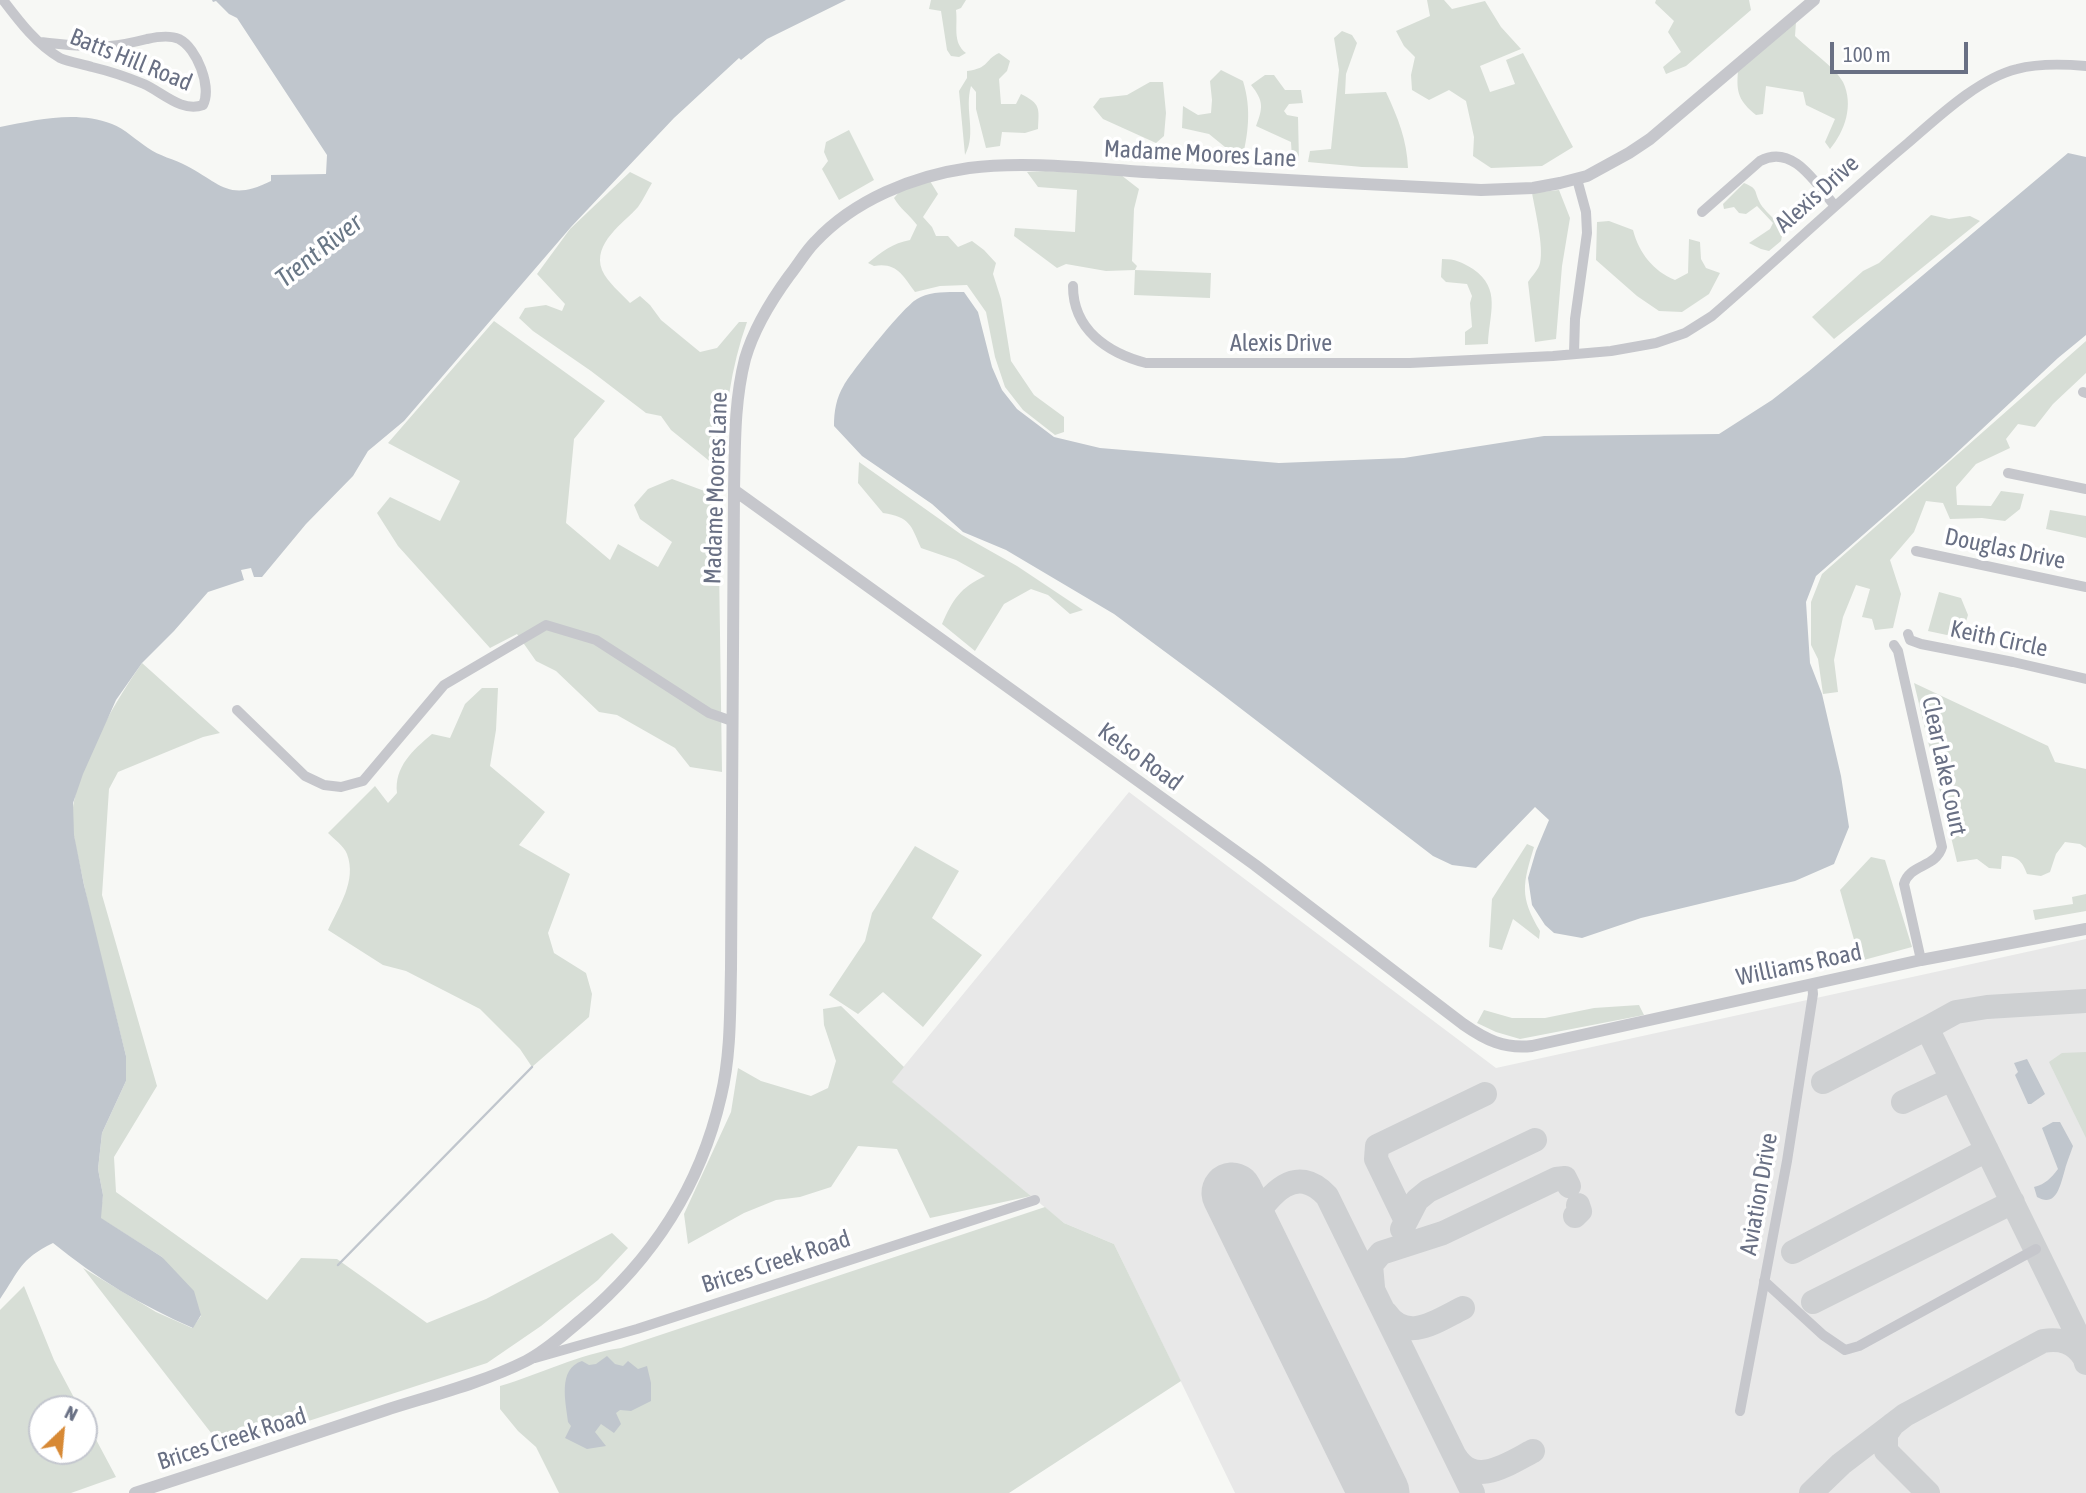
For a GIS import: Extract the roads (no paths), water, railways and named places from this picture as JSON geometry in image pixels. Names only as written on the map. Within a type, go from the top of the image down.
[{"type":"street","name":"Batts Hill Road","points":[[3,0],[24,27],[40,42],[62,58],[146,85],[186,106],[194,108],[203,105],[207,97],[202,71],[188,47],[178,39],[157,37],[111,46],[40,42]]},
{"type":"street","name":"Madame Moores Lane","points":[[502,1371],[529,1359],[561,1336],[613,1293],[642,1261],[690,1184],[716,1117],[729,1045],[736,413],[746,358],[766,307],[814,243],[861,205],[899,186],[947,172],[996,166],[1123,170],[1481,190],[1533,188],[1587,176],[1650,139],[1814,0]]},
{"type":"street","points":[[81,64],[84,46]]},
{"type":"street","name":"Alexis Drive","points":[[1073,286],[1073,297],[1080,319],[1091,334],[1119,355],[1146,363],[1410,363],[1642,347],[1671,339],[1712,316],[1956,102],[1987,82],[2015,69],[2061,64],[2086,66]]},
{"type":"street","points":[[1702,212],[1760,161],[1771,155],[1784,156],[1796,163],[1835,206]]},
{"type":"street","points":[[1574,353],[1575,319],[1587,233],[1586,212],[1577,178]]},
{"type":"street","points":[[2008,473],[2086,489]]},
{"type":"street","name":"Kelso Road","points":[[734,490],[1255,865],[1472,1030],[1495,1043],[1523,1047]]},
{"type":"street","name":"Douglas Drive","points":[[1916,551],[2086,587]]},
{"type":"street","points":[[237,710],[305,776],[324,785],[341,787],[363,781],[444,685],[546,625],[596,640],[709,713],[733,721]]},
{"type":"street","name":"Keith Circle","points":[[1908,634],[1910,640],[1921,644],[2086,679]]},
{"type":"street","name":"Clear Lake Court","points":[[1894,645],[1898,651],[1942,847],[1933,862],[1911,872],[1904,884],[1921,960]]},
{"type":"street","name":"Williams Road","points":[[1523,1047],[1921,960],[2086,929]]},
{"type":"street","name":"Aviation Drive","points":[[1741,1411],[1789,1148],[1813,994],[1812,984]]},
{"type":"street","name":"Brices Creek Road","points":[[529,1359],[638,1329],[1035,1200]]},
{"type":"street","points":[[1764,1281],[1823,1335],[1845,1350],[1859,1346],[2036,1249]]},
{"type":"street","name":"Brices Creek Road","points":[[135,1493],[502,1371]]},
{"type":"water","name":"Trent River","points":[[212,0],[846,0],[767,39],[741,60],[739,58],[674,118],[571,227],[404,421],[368,451],[353,476],[306,524],[262,577],[254,577],[251,568],[241,570],[244,580],[208,592],[142,663],[116,700],[73,803],[74,835],[84,885],[126,1056],[126,1081],[102,1133],[98,1169],[103,1195],[101,1218],[162,1257],[194,1291],[201,1315],[193,1328],[120,1290],[53,1243],[27,1261],[0,1299],[0,127],[70,117],[98,120],[117,126],[152,151],[187,166],[217,184],[235,190],[257,187],[271,181],[271,175],[326,174],[327,155],[237,18]]},
{"type":"water","points":[[2068,153],[2086,157],[2086,335],[1816,576],[1806,602],[1810,663],[1822,694],[1841,776],[1849,827],[1834,864],[1795,881],[1641,918],[1582,938],[1554,933],[1545,925],[1532,905],[1528,878],[1549,820],[1535,807],[1476,868],[1452,865],[1433,856],[1114,614],[1006,550],[963,532],[932,504],[862,456],[834,426],[836,405],[844,385],[867,353],[910,304],[922,296],[940,292],[964,292],[978,312],[992,367],[1002,390],[1017,409],[1054,437],[1100,448],[1279,463],[1404,458],[1544,436],[1719,434],[1772,400],[1809,371]]},
{"type":"water","points":[[2027,1059],[2045,1094],[2031,1104],[2028,1104],[2015,1075],[2018,1072],[2014,1063]]},
{"type":"water","points":[[2053,1122],[2060,1122],[2073,1146],[2056,1194],[2049,1200],[2043,1200],[2037,1197],[2034,1187],[2048,1180],[2058,1169],[2042,1128]]},
{"type":"water","points":[[607,1356],[615,1364],[623,1366],[628,1361],[638,1369],[647,1366],[651,1401],[631,1411],[620,1410],[616,1413],[621,1424],[614,1433],[601,1424],[595,1432],[606,1446],[587,1449],[565,1438],[571,1426],[566,1406],[566,1379],[574,1365],[582,1361],[589,1365],[596,1364]]},
{"type":"waterway","points":[[338,1265],[532,1067]]}]
